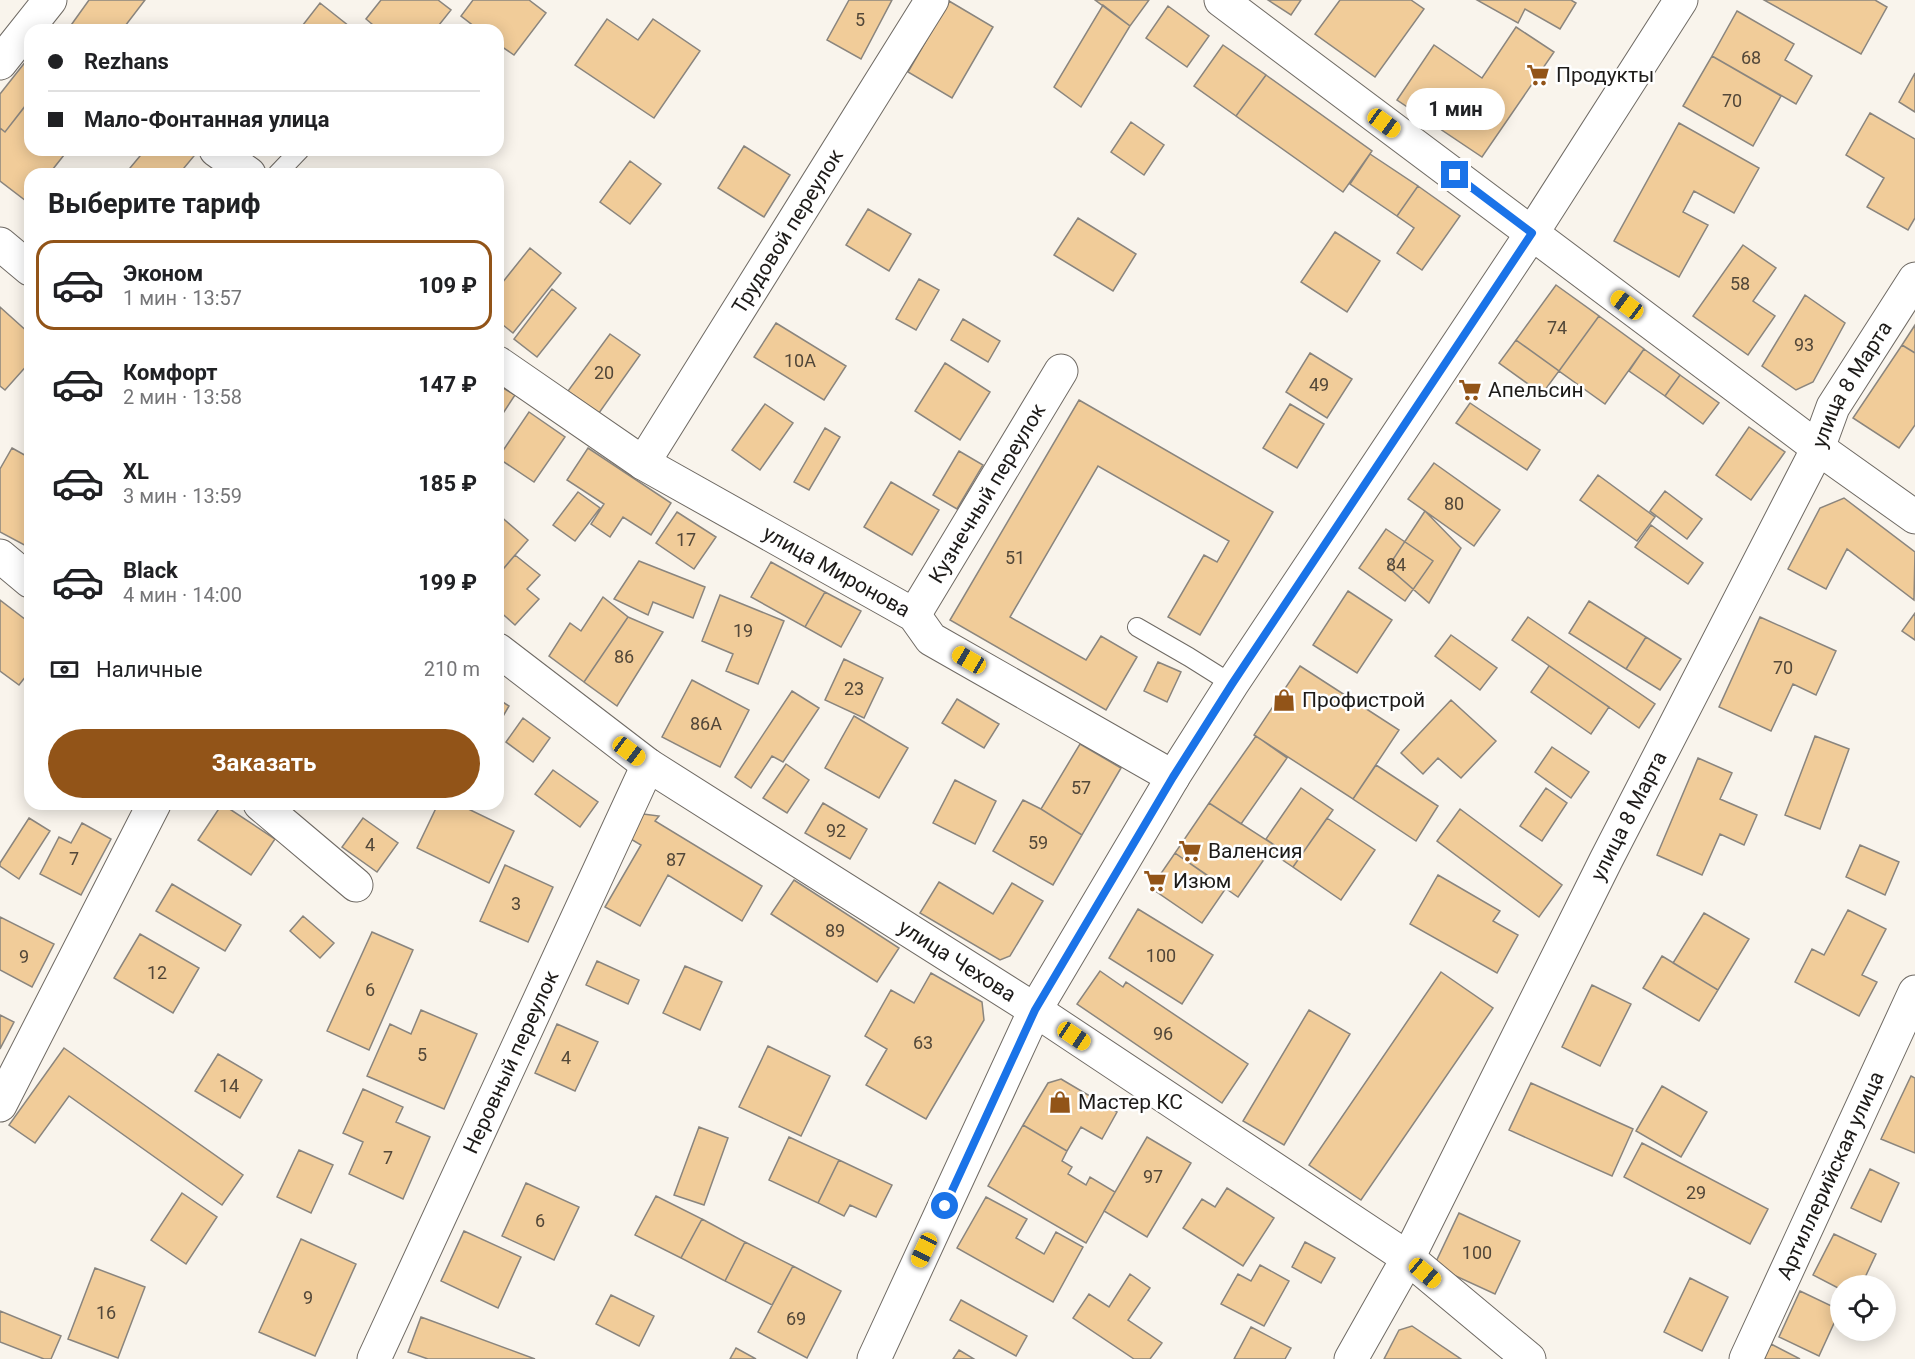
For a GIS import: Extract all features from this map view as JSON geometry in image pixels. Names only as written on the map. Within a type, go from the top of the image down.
[{"type":"street","name":"Трудовой переулок","points":[[644,463],[932,0]]},
{"type":"street","points":[[1221,0],[1818,448],[1915,517]]},
{"type":"street","points":[[874,1359],[1035,1010],[1173,777],[1232,684],[1532,233],[1681,0]]},
{"type":"street","points":[[0,63],[24,38]]},
{"type":"street","points":[[224,156],[241,168]]},
{"type":"street","points":[[0,244],[24,264]]},
{"type":"street","name":"улица 8 Марта","points":[[1351,1359],[1408,1258],[1606,860],[1818,448],[1833,407],[1915,279]]},
{"type":"street","name":"улица Миронова","points":[[504,367],[644,463],[914,615],[931,639],[1173,777]]},
{"type":"street","name":"Кузнечный переулок","points":[[914,615],[1062,371]]},
{"type":"street","points":[[0,556],[24,576]]},
{"type":"street","name":"улица Чехова","points":[[504,655],[648,765],[1035,1010],[1408,1258],[1529,1359]]},
{"type":"street","name":"Неровный переулок","points":[[375,1359],[648,765]]},
{"type":"street","points":[[0,1105],[151,810]]},
{"type":"street","points":[[267,810],[356,885]]},
{"type":"street","name":"Артиллерийская улица","points":[[1746,1359],[1915,992]]},
{"type":"lane","points":[[283,168],[294,156]]},
{"type":"lane","points":[[1137,627],[1232,684]]},
{"type":"building","points":[[89,0],[145,0],[127,24],[72,24]]},
{"type":"building","points":[[381,0],[438,0],[451,10],[440,24],[372,24],[366,19]]},
{"type":"building","points":[[473,0],[529,0],[546,13],[514,55],[504,48],[504,24],[471,24],[461,16]]},
{"type":"building","points":[[849,0],[892,0],[861,59],[827,40]]},
{"type":"building","points":[[1095,0],[1149,0],[1130,26]]},
{"type":"building","points":[[1268,0],[1301,0],[1291,15]]},
{"type":"building","points":[[1340,0],[1411,0],[1424,9],[1375,77],[1315,34]]},
{"type":"building","points":[[1477,0],[1571,0],[1576,3],[1560,29],[1525,9],[1518,23]]},
{"type":"building","points":[[1764,0],[1875,0],[1887,7],[1861,54]]},
{"type":"building","points":[[949,1],[993,27],[952,98],[908,72]]},
{"type":"building","points":[[320,3],[346,24],[304,24]]},
{"type":"building","points":[[1103,5],[1130,26],[1081,107],[1054,87]]},
{"type":"building","points":[[1168,6],[1209,36],[1187,67],[1146,38]]},
{"type":"building","points":[[1737,11],[1794,44],[1785,60],[1812,76],[1796,104],[1712,56]]},
{"type":"building","points":[[607,19],[638,40],[653,19],[700,51],[654,118],[575,65]]},
{"type":"building","points":[[1516,27],[1554,52],[1482,157],[1397,100],[1434,45],[1482,78]]},
{"type":"building","points":[[1223,45],[1266,75],[1236,116],[1194,86]]},
{"type":"building","points":[[1712,56],[1781,96],[1753,146],[1683,106]]},
{"type":"building","points":[[24,64],[24,108],[5,132],[0,128],[0,94]]},
{"type":"building","points":[[1915,73],[1915,112],[1899,102]]},
{"type":"building","points":[[1266,75],[1372,151],[1343,192],[1236,116]]},
{"type":"building","points":[[24,107],[24,156],[63,156],[54,168],[24,168],[24,199],[0,181],[0,128],[5,132]]},
{"type":"building","points":[[1870,113],[1915,139],[1915,218],[1908,230],[1867,207],[1884,178],[1846,155]]},
{"type":"building","points":[[1131,122],[1164,145],[1144,175],[1111,152]]},
{"type":"building","points":[[1679,123],[1759,168],[1734,213],[1694,191],[1683,212],[1708,225],[1679,277],[1614,241]]},
{"type":"building","points":[[744,146],[790,175],[764,217],[718,188]]},
{"type":"building","points":[[1370,154],[1418,186],[1397,216],[1350,184]]},
{"type":"building","points":[[140,156],[194,156],[184,168],[130,168]]},
{"type":"building","points":[[630,161],[661,184],[630,224],[600,202]]},
{"type":"building","points":[[1418,186],[1460,216],[1422,270],[1397,253],[1414,228],[1397,216]]},
{"type":"building","points":[[868,209],[911,234],[889,271],[846,245]]},
{"type":"building","points":[[1078,218],[1136,254],[1113,291],[1054,255]]},
{"type":"building","points":[[1335,232],[1380,261],[1347,312],[1301,282]]},
{"type":"building","points":[[1743,245],[1776,268],[1753,301],[1775,316],[1748,355],[1693,316]]},
{"type":"building","points":[[530,248],[561,273],[513,333],[504,326],[504,280]]},
{"type":"building","points":[[919,279],[939,290],[916,330],[896,319]]},
{"type":"building","points":[[1556,285],[1599,316],[1559,371],[1516,340]]},
{"type":"building","points":[[552,289],[576,308],[537,357],[514,339]]},
{"type":"building","points":[[1805,295],[1845,323],[1813,382],[1796,390],[1762,366]]},
{"type":"building","points":[[0,307],[24,329],[24,369],[5,390],[0,386]]},
{"type":"building","points":[[1599,316],[1644,349],[1605,404],[1559,371]]},
{"type":"building","points":[[963,319],[1000,341],[988,362],[951,340]]},
{"type":"building","points":[[776,323],[846,366],[824,400],[754,357]]},
{"type":"building","points":[[1915,325],[1915,353],[1902,345]]},
{"type":"building","points":[[610,334],[640,355],[599,413],[568,391]]},
{"type":"building","points":[[1516,340],[1559,371],[1542,394],[1499,363]]},
{"type":"building","points":[[1902,345],[1915,353],[1915,425],[1899,448],[1853,418]]},
{"type":"building","points":[[1644,349],[1680,375],[1665,396],[1629,371]]},
{"type":"building","points":[[1310,353],[1352,379],[1327,418],[1286,392]]},
{"type":"building","points":[[945,363],[990,392],[960,440],[915,411]]},
{"type":"building","points":[[1680,375],[1719,403],[1703,424],[1665,396]]},
{"type":"building","points":[[504,389],[515,395],[504,412]]},
{"type":"building","points":[[1079,400],[1273,512],[1200,635],[1168,617],[1204,555],[1217,562],[1229,541],[1098,466],[1010,617],[1086,660],[1101,636],[1137,657],[1106,710],[950,620]]},
{"type":"building","points":[[1470,403],[1540,450],[1527,470],[1456,423]]},
{"type":"building","points":[[765,404],[793,423],[760,470],[732,450]]},
{"type":"building","points":[[1290,404],[1324,424],[1297,468],[1263,448]]},
{"type":"building","points":[[529,412],[565,437],[534,482],[504,462],[504,449]]},
{"type":"building","points":[[1749,427],[1785,452],[1751,500],[1716,475]]},
{"type":"building","points":[[825,428],[840,437],[809,490],[794,482]]},
{"type":"building","points":[[12,448],[24,455],[24,545],[0,532],[0,469]]},
{"type":"building","points":[[588,448],[671,503],[651,535],[623,517],[610,537],[591,524],[604,504],[567,480]]},
{"type":"building","points":[[959,451],[983,465],[957,509],[933,495]]},
{"type":"building","points":[[1434,463],[1500,510],[1474,546],[1408,499]]},
{"type":"building","points":[[1598,475],[1655,517],[1637,541],[1580,500]]},
{"type":"building","points":[[891,482],[939,510],[912,555],[864,527]]},
{"type":"building","points":[[1665,491],[1702,519],[1687,539],[1650,511]]},
{"type":"building","points":[[578,492],[600,508],[575,541],[553,525]]},
{"type":"building","points":[[1844,498],[1915,552],[1914,600],[1847,549],[1826,589],[1788,569],[1820,508]]},
{"type":"building","points":[[1425,511],[1461,548],[1429,603],[1388,567]]},
{"type":"building","points":[[677,512],[716,537],[694,569],[656,543]]},
{"type":"building","points":[[504,519],[528,540],[504,568]]},
{"type":"building","points":[[1651,525],[1703,563],[1688,584],[1635,547]]},
{"type":"building","points":[[1386,529],[1433,561],[1405,601],[1359,568]]},
{"type":"building","points":[[515,555],[540,575],[527,589],[539,599],[515,625],[504,615],[504,568]]},
{"type":"building","points":[[639,561],[705,587],[693,618],[653,602],[648,615],[614,599]]},
{"type":"building","points":[[771,562],[825,592],[805,627],[751,597]]},
{"type":"building","points":[[1348,591],[1392,620],[1357,673],[1313,645]]},
{"type":"building","points":[[825,592],[861,611],[841,647],[805,627]]},
{"type":"building","points":[[720,595],[784,621],[758,684],[726,671],[733,654],[702,641]]},
{"type":"building","points":[[603,597],[628,617],[584,682],[549,656],[570,623],[581,631]]},
{"type":"building","points":[[0,600],[24,618],[24,679],[19,685],[0,671]]},
{"type":"building","points":[[1589,601],[1646,637],[1626,669],[1569,633]]},
{"type":"building","points":[[1915,613],[1915,640],[1902,631]]},
{"type":"building","points":[[628,617],[663,632],[617,706],[584,682]]},
{"type":"building","points":[[1528,617],[1655,704],[1639,728],[1512,640]]},
{"type":"building","points":[[1760,617],[1836,651],[1816,695],[1793,684],[1771,731],[1719,707]]},
{"type":"building","points":[[1451,635],[1497,668],[1480,690],[1435,656]]},
{"type":"building","points":[[1646,637],[1681,659],[1660,690],[1626,669]]},
{"type":"building","points":[[844,659],[883,678],[864,718],[825,700]]},
{"type":"building","points":[[1158,662],[1181,672],[1167,702],[1144,691]]},
{"type":"building","points":[[1300,666],[1399,730],[1353,799],[1254,735]]},
{"type":"building","points":[[1549,666],[1609,707],[1591,734],[1531,692]]},
{"type":"building","points":[[692,680],[749,710],[720,767],[662,737]]},
{"type":"building","points":[[792,691],[819,708],[783,762],[772,756],[751,788],[735,777]]},
{"type":"building","points":[[957,699],[999,724],[984,748],[942,723]]},
{"type":"building","points":[[1451,700],[1496,741],[1461,778],[1438,758],[1423,774],[1401,753]]},
{"type":"building","points":[[504,703],[509,706],[504,715]]},
{"type":"building","points":[[854,716],[908,748],[879,798],[825,768]]},
{"type":"building","points":[[523,718],[550,738],[533,762],[506,742]]},
{"type":"building","points":[[1256,736],[1287,758],[1241,824],[1209,803]]},
{"type":"building","points":[[1815,736],[1849,749],[1820,829],[1785,815]]},
{"type":"building","points":[[1080,744],[1121,768],[1082,835],[1041,809]]},
{"type":"building","points":[[1552,747],[1589,772],[1571,798],[1535,772]]},
{"type":"building","points":[[1698,758],[1732,773],[1720,799],[1757,815],[1744,845],[1720,834],[1702,875],[1657,855]]},
{"type":"building","points":[[786,764],[809,780],[787,813],[763,798]]},
{"type":"building","points":[[1376,765],[1438,806],[1416,841],[1353,799]]},
{"type":"building","points":[[553,770],[598,802],[580,827],[535,794]]},
{"type":"building","points":[[955,780],[996,801],[975,844],[933,823]]},
{"type":"building","points":[[1301,788],[1333,810],[1293,867],[1269,851],[1274,845],[1266,839]]},
{"type":"building","points":[[1546,788],[1567,803],[1542,841],[1520,826]]},
{"type":"building","points":[[1023,800],[1082,835],[1053,885],[993,851]]},
{"type":"building","points":[[823,803],[867,829],[850,859],[805,833]]},
{"type":"building","points":[[1209,803],[1274,845],[1238,897],[1175,853]]},
{"type":"building","points":[[1460,809],[1562,885],[1539,917],[1437,841]]},
{"type":"building","points":[[218,810],[231,810],[275,839],[251,875],[198,840]]},
{"type":"building","points":[[435,810],[470,810],[514,831],[489,883],[417,848]]},
{"type":"building","points":[[643,814],[659,816],[655,821],[762,886],[742,921],[668,875],[640,926],[605,907],[641,845],[629,838]]},
{"type":"building","points":[[29,818],[50,831],[19,879],[0,866],[0,863]]},
{"type":"building","points":[[363,818],[398,843],[377,872],[342,847]]},
{"type":"building","points":[[1327,818],[1375,850],[1341,900],[1293,867]]},
{"type":"building","points":[[82,823],[111,839],[81,895],[40,874],[59,837],[71,843]]},
{"type":"building","points":[[1860,845],[1899,862],[1885,895],[1846,877]]},
{"type":"building","points":[[1175,853],[1226,888],[1202,923],[1151,888]]},
{"type":"building","points":[[505,865],[553,887],[528,942],[480,921]]},
{"type":"building","points":[[1438,875],[1500,911],[1493,921],[1518,935],[1497,973],[1410,924]]},
{"type":"building","points":[[794,880],[899,948],[877,982],[771,914]]},
{"type":"building","points":[[939,882],[993,914],[1012,883],[1043,901],[1010,956],[1000,960],[920,913]]},
{"type":"building","points":[[172,884],[241,925],[225,951],[156,911]]},
{"type":"building","points":[[1138,909],[1213,955],[1182,1004],[1109,958]]},
{"type":"building","points":[[1848,910],[1886,929],[1862,975],[1877,982],[1859,1016],[1795,982],[1812,949],[1824,955]]},
{"type":"building","points":[[1704,913],[1749,939],[1718,990],[1673,963]]},
{"type":"building","points":[[303,916],[334,943],[320,958],[290,931]]},
{"type":"building","points":[[0,917],[54,944],[32,987],[0,970]]},
{"type":"building","points":[[372,932],[413,950],[369,1050],[327,1031]]},
{"type":"building","points":[[140,934],[199,968],[173,1013],[114,978]]},
{"type":"building","points":[[1662,956],[1718,990],[1699,1021],[1643,988]]},
{"type":"building","points":[[597,961],[639,980],[628,1004],[586,985]]},
{"type":"building","points":[[685,966],[722,982],[700,1030],[663,1013]]},
{"type":"building","points":[[1100,971],[1123,987],[1126,982],[1248,1064],[1222,1103],[1077,1004]]},
{"type":"building","points":[[1441,972],[1493,1008],[1361,1200],[1309,1165]]},
{"type":"building","points":[[931,973],[982,1002],[984,1020],[926,1119],[866,1085],[887,1049],[865,1036],[891,990],[914,1003]]},
{"type":"building","points":[[1592,985],[1631,1004],[1600,1066],[1562,1047]]},
{"type":"building","points":[[421,1010],[477,1034],[444,1109],[367,1076],[390,1024],[411,1034]]},
{"type":"building","points":[[1309,1010],[1350,1034],[1284,1145],[1243,1121]]},
{"type":"building","points":[[0,1015],[14,1022],[0,1049]]},
{"type":"building","points":[[557,1024],[598,1042],[575,1091],[535,1073]]},
{"type":"building","points":[[768,1046],[830,1076],[801,1136],[739,1107]]},
{"type":"building","points":[[64,1048],[243,1175],[222,1205],[69,1096],[35,1143],[9,1125]]},
{"type":"building","points":[[218,1054],[262,1080],[240,1118],[195,1091]]},
{"type":"building","points":[[1911,1076],[1915,1078],[1915,1153],[1881,1139]]},
{"type":"building","points":[[1061,1079],[1117,1112],[1102,1139],[1081,1127],[1067,1151],[1023,1125],[1048,1083]]},
{"type":"building","points":[[1531,1083],[1633,1129],[1612,1176],[1509,1130]]},
{"type":"building","points":[[1662,1086],[1707,1112],[1681,1157],[1636,1131]]},
{"type":"building","points":[[363,1089],[403,1107],[396,1122],[430,1137],[403,1199],[349,1174],[363,1142],[343,1133]]},
{"type":"building","points":[[1023,1125],[1067,1151],[1062,1161],[1072,1167],[1068,1174],[1086,1185],[1090,1177],[1115,1192],[1086,1243],[988,1186]]},
{"type":"building","points":[[699,1127],[728,1138],[704,1205],[674,1195]]},
{"type":"building","points":[[789,1137],[839,1160],[818,1203],[769,1180]]},
{"type":"building","points":[[1147,1137],[1191,1163],[1147,1237],[1104,1211]]},
{"type":"building","points":[[1642,1143],[1768,1209],[1750,1244],[1624,1177]]},
{"type":"building","points":[[299,1150],[333,1165],[311,1213],[277,1197]]},
{"type":"building","points":[[839,1160],[892,1185],[876,1217],[850,1205],[844,1216],[818,1203]]},
{"type":"building","points":[[1870,1169],[1899,1183],[1881,1222],[1851,1208]]},
{"type":"building","points":[[526,1183],[579,1207],[554,1260],[502,1236]]},
{"type":"building","points":[[1227,1188],[1274,1218],[1243,1266],[1183,1228],[1202,1199],[1215,1207]]},
{"type":"building","points":[[182,1193],[217,1217],[186,1264],[151,1240]]},
{"type":"building","points":[[656,1196],[702,1219],[681,1258],[635,1235]]},
{"type":"building","points":[[986,1197],[1027,1219],[1016,1238],[1044,1254],[1056,1232],[1083,1247],[1053,1302],[957,1248]]},
{"type":"building","points":[[1459,1213],[1520,1241],[1495,1294],[1434,1266]]},
{"type":"building","points":[[702,1219],[745,1242],[725,1281],[681,1258]]},
{"type":"building","points":[[464,1231],[521,1257],[498,1308],[441,1281]]},
{"type":"building","points":[[1834,1234],[1876,1254],[1866,1275],[1830,1275],[1830,1284],[1813,1275]]},
{"type":"building","points":[[301,1239],[356,1264],[315,1356],[259,1332]]},
{"type":"building","points":[[745,1242],[793,1266],[772,1305],[725,1281]]},
{"type":"building","points":[[1305,1242],[1335,1258],[1321,1283],[1292,1267]]},
{"type":"building","points":[[1260,1265],[1289,1281],[1264,1326],[1221,1304],[1238,1274],[1251,1281]]},
{"type":"building","points":[[793,1266],[841,1291],[807,1358],[758,1332]]},
{"type":"building","points":[[95,1268],[145,1287],[118,1358],[68,1339]]},
{"type":"building","points":[[1130,1274],[1150,1288],[1128,1320],[1162,1343],[1150,1359],[1134,1359],[1073,1318],[1089,1294],[1109,1307]]},
{"type":"building","points":[[1690,1278],[1728,1297],[1702,1351],[1664,1332]]},
{"type":"building","points":[[1800,1291],[1830,1305],[1830,1332],[1819,1356],[1779,1337]]},
{"type":"building","points":[[611,1295],[654,1316],[639,1346],[596,1324]]},
{"type":"building","points":[[961,1300],[1027,1336],[1016,1356],[950,1320]]},
{"type":"building","points":[[0,1311],[61,1336],[51,1359],[44,1359],[0,1342]]},
{"type":"building","points":[[421,1317],[535,1359],[428,1359],[408,1352]]},
{"type":"building","points":[[1412,1326],[1461,1359],[1384,1359],[1399,1330]]},
{"type":"building","points":[[1251,1327],[1291,1348],[1285,1359],[1234,1359]]},
{"type":"building","points":[[1771,1344],[1800,1359],[1763,1359]]},
{"type":"building","points":[[736,1348],[756,1359],[730,1359]]},
{"type":"building","points":[[959,1350],[974,1359],[953,1359]]},
{"type":"place","name":"Продукты","points":[[1538,75]]},
{"type":"place","name":"Апельсин","points":[[1470,390]]},
{"type":"place","name":"Профистрой","points":[[1284,700]]},
{"type":"place","name":"Валенсия","points":[[1190,851]]},
{"type":"place","name":"Изюм","points":[[1155,881]]},
{"type":"place","name":"Мастер КС","points":[[1060,1102]]},
{"type":"route","points":[[945,1206],[1035,1010],[1173,777],[1232,684],[1532,233],[1455,175]]}]
